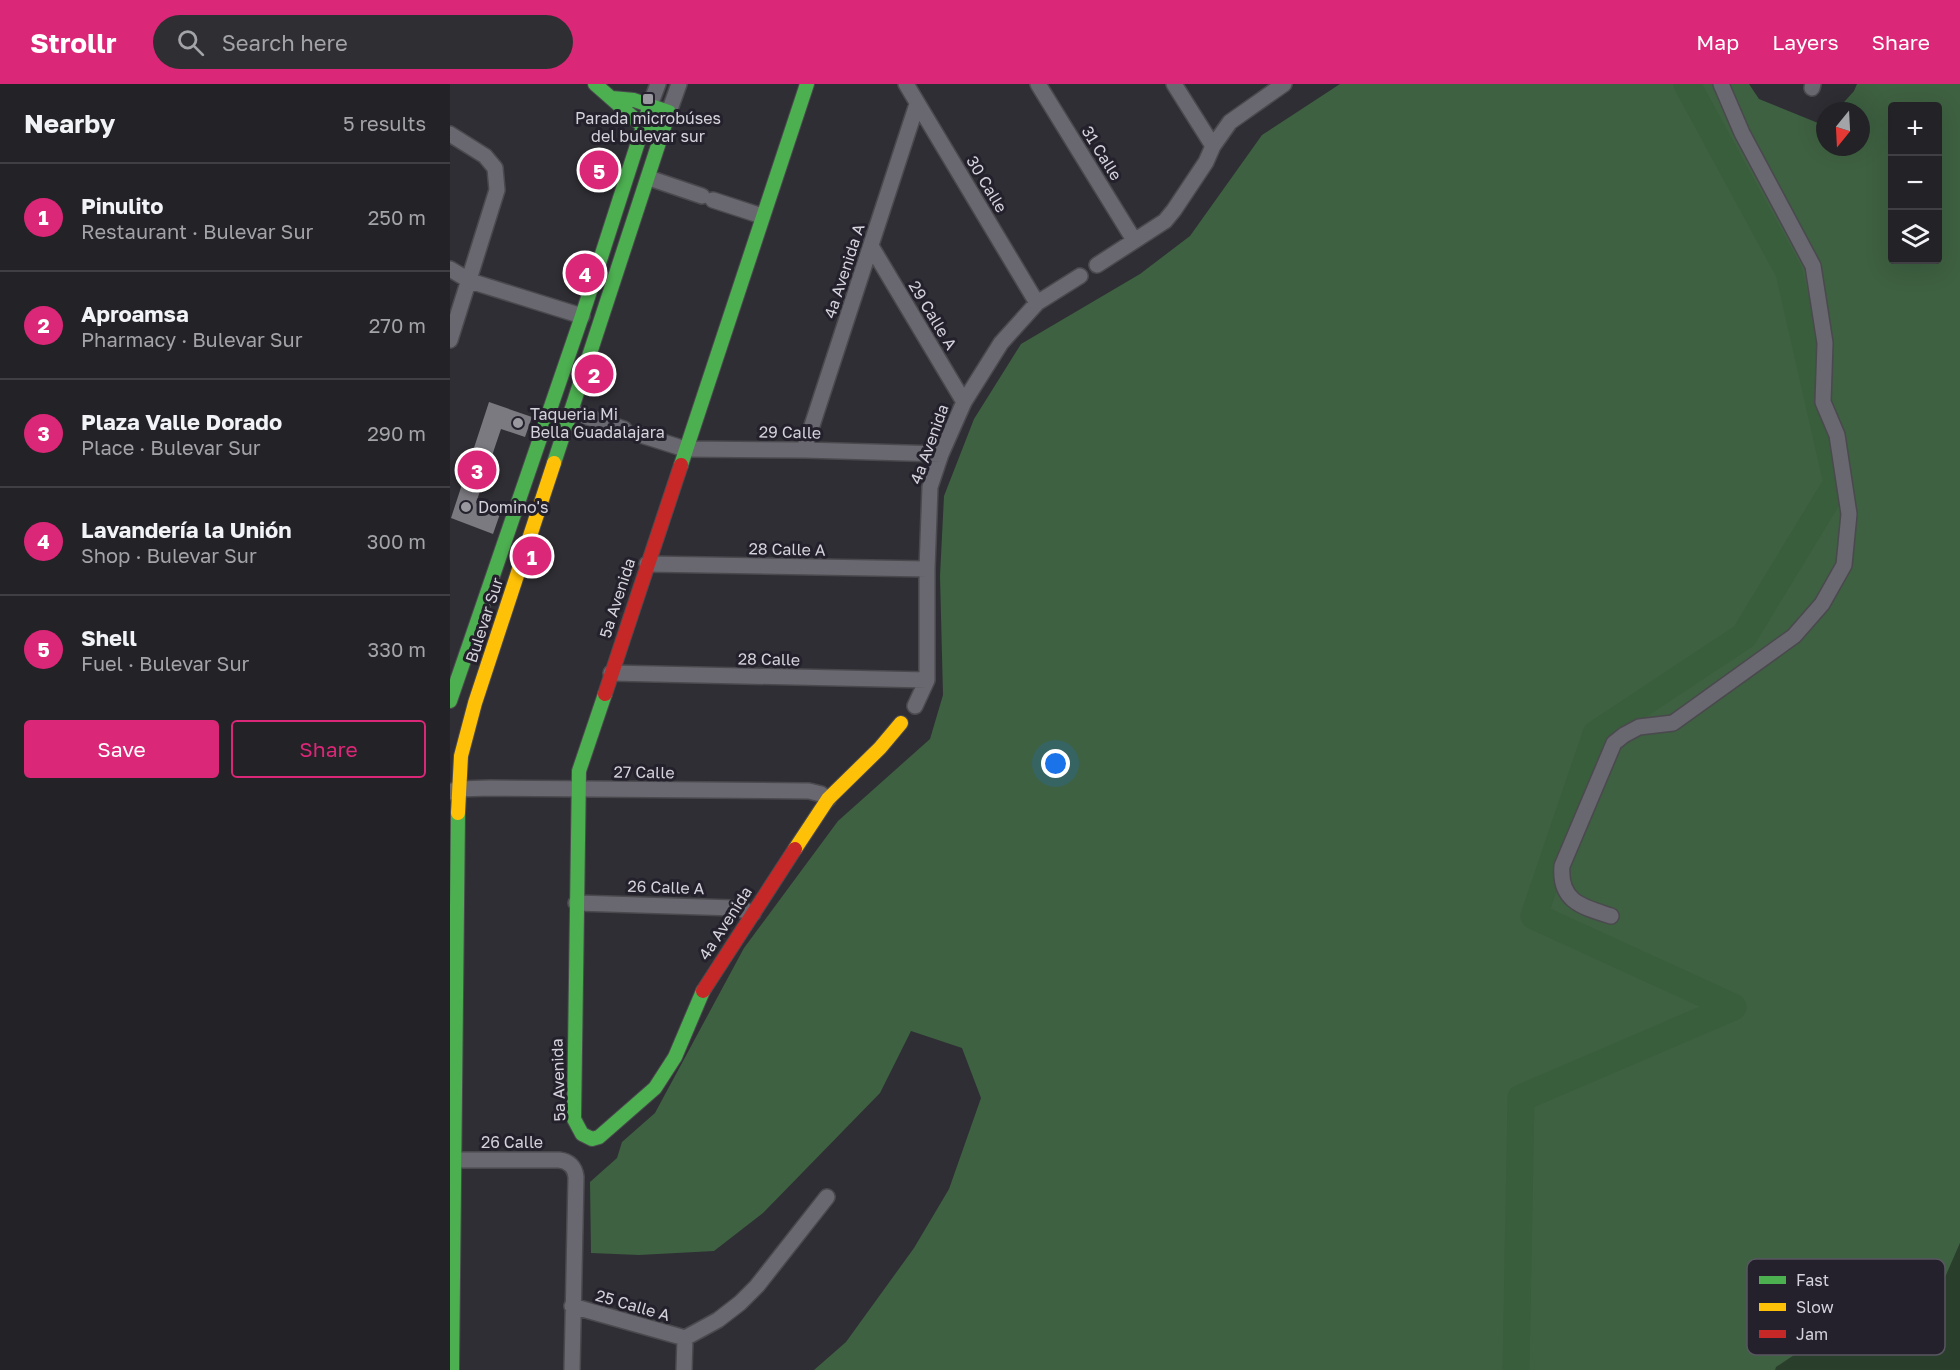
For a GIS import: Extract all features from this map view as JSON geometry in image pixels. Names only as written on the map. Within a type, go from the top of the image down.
[{"type":"main road","points":[[595,84],[644,127],[661,135]]},
{"type":"main road","name":"5a Avenida","points":[[587,1137],[578,1130],[574,1119],[579,771],[807,84]]},
{"type":"main road","points":[[612,98],[634,100],[669,112]]},
{"type":"main road","name":"Bulevar Sur","points":[[450,701],[453,679],[582,316],[650,105]]},
{"type":"main road","name":"Bulevar Sur","points":[[452,1370],[454,790],[475,704],[669,112]]},
{"type":"main road","name":"4a Avenida","points":[[587,1137],[592,1139],[599,1137],[655,1088],[675,1057],[706,984],[828,799],[880,748],[901,723]]},
{"type":"street","name":"Bulevar Sur","points":[[650,105],[658,84]]},
{"type":"street","name":"Bulevar Sur","points":[[669,112],[679,84]]},
{"type":"street","name":"30 Calle","points":[[906,84],[1037,303]]},
{"type":"street","name":"31 Calle","points":[[1038,84],[1134,240]]},
{"type":"street","points":[[1174,84],[1213,146]]},
{"type":"street","points":[[1097,265],[1165,220],[1206,162],[1213,146],[1230,122],[1284,84]]},
{"type":"street","points":[[1611,916],[1581,906],[1568,895],[1561,880],[1562,866],[1614,743],[1639,727],[1674,723],[1794,636],[1822,604],[1844,565],[1848,539],[1849,514],[1837,435],[1823,402],[1826,343],[1813,266],[1742,133],[1721,84]]},
{"type":"street","name":"4a Avenida A","points":[[804,450],[917,104]]},
{"type":"street","points":[[450,134],[485,156],[495,168],[497,190],[450,340]]},
{"type":"street","points":[[649,178],[762,216]]},
{"type":"street","name":"29 Calle A","points":[[871,246],[963,402]]},
{"type":"street","points":[[450,269],[470,281],[582,316]]},
{"type":"street","name":"4a Avenida","points":[[915,706],[927,680],[930,487],[941,454],[963,402],[1000,343],[1037,303],[1080,276]]},
{"type":"street","points":[[572,412],[624,429]]},
{"type":"street","name":"29 Calle","points":[[641,435],[685,449],[941,454]]},
{"type":"street","name":"28 Calle A","points":[[647,564],[927,569]]},
{"type":"street","name":"28 Calle","points":[[611,674],[927,680]]},
{"type":"street","name":"27 Calle","points":[[454,790],[809,791],[821,794],[828,799]]},
{"type":"street","name":"26 Calle A","points":[[576,903],[735,908],[753,913]]},
{"type":"street","name":"26 Calle","points":[[452,1160],[564,1160],[572,1166],[576,1177],[572,1306]]},
{"type":"street","points":[[684,1370],[685,1338],[718,1320],[740,1303],[757,1286],[827,1197]]},
{"type":"street","points":[[572,1306],[572,1370]]},
{"type":"street","name":"25 Calle A","points":[[572,1306],[685,1338]]},
{"type":"green space","points":[[1340,84],[1749,84],[1759,99],[1816,122],[1816,156],[1870,156],[1870,102],[1844,102],[1857,84],[1960,84],[1960,1243],[1945,1277],[1945,1259],[1747,1259],[1747,1355],[1794,1355],[1775,1370],[814,1370],[846,1342],[914,1248],[949,1189],[981,1098],[962,1048],[911,1031],[880,1093],[763,1213],[714,1251],[639,1255],[591,1253],[590,1182],[617,1158],[622,1142],[655,1113],[744,948],[838,821],[930,739],[943,695],[940,576],[944,496],[974,419],[1021,344],[1140,274],[1190,236],[1262,135]]},
{"type":"green space","points":[[1960,1243],[1960,1370],[1775,1370],[1775,1367],[1793,1355],[1945,1355],[1945,1277]]},
{"type":"building","points":[[489,402],[532,417],[525,437],[501,429],[476,503],[501,511],[493,534],[451,518]]},
{"type":"waterway","points":[[1516,1370],[1521,1098],[1733,1007],[1534,916],[1596,734],[1744,636],[1837,483],[1789,272],[1687,84]]},
{"type":"traffic: fast","points":[[595,84],[644,127],[655,132]]},
{"type":"traffic: fast","points":[[681,465],[807,84]]},
{"type":"traffic: fast","points":[[554,463],[669,112],[634,100],[612,98]]},
{"type":"traffic: fast","points":[[450,701],[582,316],[650,105]]},
{"type":"traffic: fast","points":[[605,694],[579,771],[574,1119],[582,1134],[592,1139],[599,1137],[655,1088],[675,1057],[703,991]]},
{"type":"traffic: fast","points":[[452,1370],[458,813]]},
{"type":"traffic: slow","points":[[458,813],[461,756],[475,703],[554,463]]},
{"type":"traffic: slow","points":[[795,849],[828,799],[880,748],[901,723]]},
{"type":"traffic: jam","points":[[605,694],[681,465]]},
{"type":"traffic: jam","points":[[703,991],[795,849]]},
{"type":"place","name":"Parada microbúses del bulevar sur","points":[[648,99]]},
{"type":"place","name":"Shell","points":[[599,170]]},
{"type":"place","name":"Lavandería la Unión","points":[[585,273]]},
{"type":"place","name":"Aproamsa","points":[[594,374]]},
{"type":"place","name":"Taqueria Mi Bella Guadalajara","points":[[518,423]]},
{"type":"place","name":"Plaza Valle Dorado","points":[[477,470]]},
{"type":"place","name":"Domino's","points":[[466,507]]},
{"type":"place","name":"Pinulito","points":[[532,556]]}]
